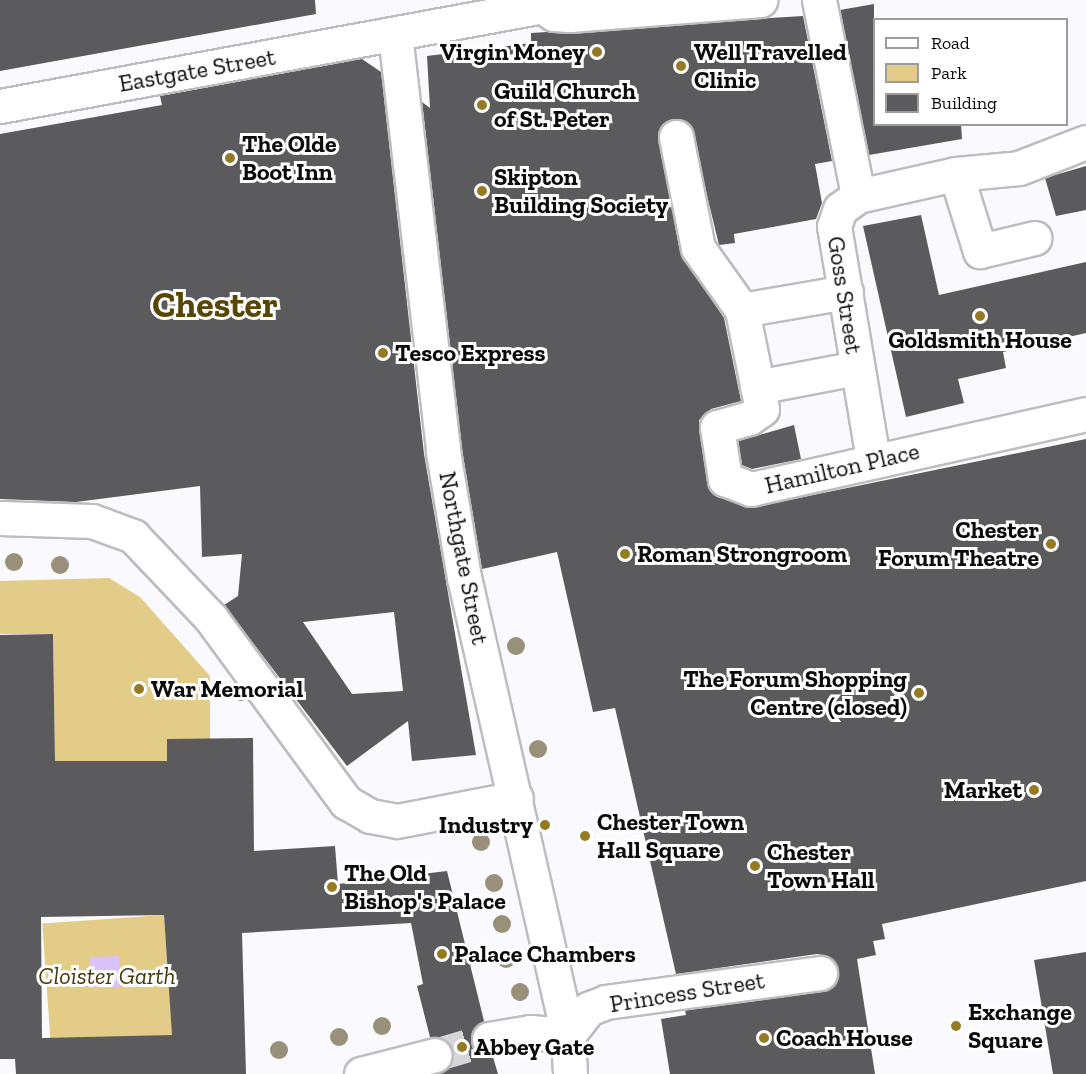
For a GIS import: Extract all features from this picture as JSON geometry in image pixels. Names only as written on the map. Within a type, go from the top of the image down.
[{"type":"street","points":[[535,3],[570,15],[760,0]]},
{"type":"street","points":[[819,0],[843,130],[858,196],[956,174],[1019,168],[1086,142]]},
{"type":"street","name":"Eastgate Street","points":[[0,106],[395,34],[490,8],[535,3]]},
{"type":"street","points":[[490,8],[513,40]]},
{"type":"street","name":"Northgate Street","points":[[395,34],[443,452],[464,577],[568,1035],[570,1074]]},
{"type":"street","points":[[676,137],[698,248],[742,310],[846,292]]},
{"type":"street","points":[[956,174],[980,251],[1034,238]]},
{"type":"street","name":"Goss Street","points":[[858,196],[840,209],[834,226],[873,459]]},
{"type":"street","name":"Hamilton Place","points":[[742,310],[757,387],[759,414],[717,427],[725,479],[751,489],[873,459],[1086,414]]},
{"type":"street","points":[[757,387],[857,368]]},
{"type":"street","points":[[0,518],[92,521],[133,536],[210,616],[346,802],[370,816],[397,821],[516,798]]},
{"type":"street","name":"Princess Street","points":[[568,1035],[588,1009],[606,1002],[820,973]]},
{"type":"street","points":[[489,1039],[530,1032],[568,1035]]},
{"type":"street","points":[[361,1074],[416,1063]]},
{"type":"green space","points":[[109,578],[140,597],[210,676],[210,739],[167,739],[167,761],[55,761],[53,634],[0,634],[0,581]]},
{"type":"green space","name":"Cloister Garth","points":[[164,915],[172,1035],[51,1043],[42,924]]},
{"type":"shaded area","points":[[119,956],[120,987],[91,988],[90,957]]},
{"type":"building","points":[[0,0],[315,0],[316,14],[0,71]]},
{"type":"building","points":[[874,4],[873,126],[961,126],[962,139],[869,155],[840,10]]},
{"type":"building","points":[[803,16],[832,161],[815,164],[822,203],[816,219],[734,234],[735,243],[719,245],[690,125],[672,119],[658,132],[680,252],[724,318],[741,401],[711,409],[699,420],[707,482],[718,496],[755,507],[1086,439],[1086,881],[882,924],[885,939],[873,941],[876,955],[857,959],[875,1074],[670,1074],[661,1019],[686,1015],[685,1010],[823,991],[837,981],[838,970],[828,956],[817,954],[676,974],[615,708],[593,712],[557,552],[482,569],[462,449],[422,102],[430,108],[427,56],[531,43],[531,33]]},
{"type":"building","points":[[362,59],[381,72],[424,454],[476,755],[412,761],[408,721],[347,766],[224,605],[238,596],[242,554],[202,557],[200,486],[76,502],[0,499],[0,134],[162,105],[160,96]],"holes":[[[394,612],[403,691],[352,694],[303,622]]]},
{"type":"building","points":[[1086,166],[1086,210],[1056,216],[1045,178]]},
{"type":"building","name":"Goldsmith House","points":[[921,215],[939,295],[1086,262],[1086,333],[1003,352],[1006,368],[958,379],[964,403],[906,417],[863,226]]},
{"type":"building","points":[[794,425],[801,459],[752,469],[742,465],[738,441]]},
{"type":"building","points":[[53,634],[55,761],[167,761],[167,739],[253,738],[254,851],[335,846],[338,884],[447,871],[484,1021],[472,1032],[471,1043],[482,1056],[493,1057],[498,1074],[440,1074],[453,1061],[453,1051],[448,1042],[430,1037],[417,986],[423,984],[411,923],[242,933],[246,1074],[16,1074],[15,1059],[0,1059],[0,635]],"holes":[[[164,915],[172,1035],[42,1038],[41,917]]]},
{"type":"building","points":[[1086,952],[1086,1074],[1053,1074],[1034,960]]},
{"type":"tunnel","points":[[435,1055],[489,1039]]},
{"type":"place","name":"Virgin Money","points":[[597,52]]},
{"type":"place","name":"Well Travelled Clinic","points":[[681,66]]},
{"type":"place","name":"Guild Church of St. Peter","points":[[482,105]]},
{"type":"place","name":"The Olde Boot Inn","points":[[230,158]]},
{"type":"place","name":"Skipton Building Society","points":[[482,191]]},
{"type":"place","name":"Goldsmith House","points":[[980,316]]},
{"type":"place","name":"Tesco Express","points":[[383,353]]},
{"type":"place","name":"Chester Forum Theatre","points":[[1051,544]]},
{"type":"place","name":"Roman Strongroom","points":[[625,554]]},
{"type":"place","name":"War Memorial","points":[[139,689]]},
{"type":"place","name":"The Forum Shopping Centre (closed)","points":[[919,693]]},
{"type":"place","name":"Market","points":[[1034,790]]},
{"type":"place","name":"Industry","points":[[545,825]]},
{"type":"place","name":"Chester Town Hall Square","points":[[585,836]]},
{"type":"place","name":"Chester Town Hall","points":[[755,866]]},
{"type":"place","name":"The Old Bishop's Palace","points":[[332,887]]},
{"type":"place","name":"Palace Chambers","points":[[442,954]]},
{"type":"place","name":"Exchange Square","points":[[956,1026]]},
{"type":"place","name":"Coach House","points":[[764,1038]]},
{"type":"place","name":"Abbey Gate","points":[[462,1047]]},
{"type":"district","name":"Chester","points":[[215,305]]}]
